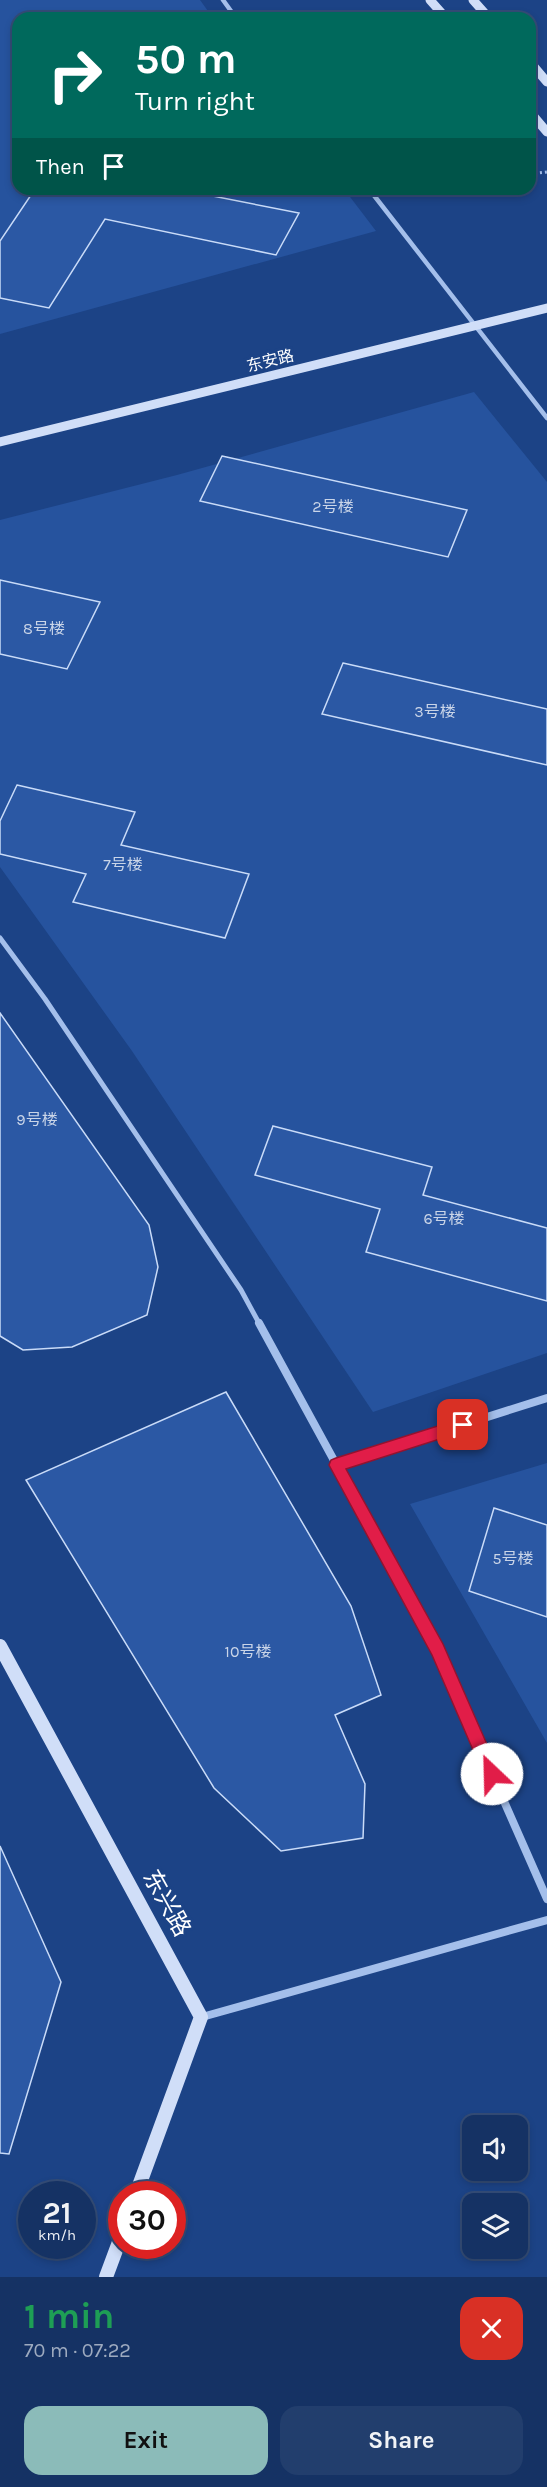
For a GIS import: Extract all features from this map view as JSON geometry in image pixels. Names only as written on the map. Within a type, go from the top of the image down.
[{"type":"street","points":[[222,0],[232,12]]},
{"type":"street","points":[[430,0],[441,12]]},
{"type":"street","points":[[473,0],[484,12]]},
{"type":"street","points":[[536,69],[547,82]]},
{"type":"street","points":[[536,119],[547,132]]},
{"type":"street","points":[[374,195],[547,418]]},
{"type":"street","name":"东安路","points":[[0,442],[547,308]]},
{"type":"street","points":[[0,939],[45,999],[241,1290],[437,1649],[547,1899]]},
{"type":"street","points":[[336,1465],[547,1398]]},
{"type":"street","name":"东兴路","points":[[0,1646],[201,2017]]},
{"type":"street","points":[[141,2181],[201,2017],[547,1920]]},
{"type":"street","points":[[105,2277],[112,2259]]},
{"type":"shaded area","points":[[0,0],[200,0],[209,12],[12,12],[12,195],[349,195],[376,231],[0,334]]},
{"type":"shaded area","points":[[474,392],[547,482],[547,1353],[373,1412],[132,1051],[0,867],[0,520],[177,475]]},
{"type":"shaded area","points":[[547,1463],[547,1743],[410,1504]]},
{"type":"building","points":[[31,195],[208,195],[299,213],[276,255],[105,219],[49,308],[0,298],[0,241]]},
{"type":"building","points":[[222,456],[467,510],[448,557],[200,501]]},
{"type":"building","points":[[0,580],[100,602],[67,669],[0,654]]},
{"type":"building","points":[[343,663],[547,709],[547,765],[322,714]]},
{"type":"building","points":[[17,785],[135,812],[121,845],[249,874],[225,938],[73,902],[86,874],[0,854],[0,821]]},
{"type":"building","points":[[0,1013],[149,1225],[158,1267],[147,1315],[72,1347],[23,1350],[0,1336]]},
{"type":"building","points":[[273,1126],[432,1167],[423,1195],[547,1228],[547,1301],[366,1252],[380,1209],[255,1175]]},
{"type":"building","points":[[226,1392],[351,1606],[381,1695],[335,1715],[365,1784],[363,1838],[281,1851],[214,1788],[26,1480]]},
{"type":"building","points":[[494,1508],[547,1525],[547,1617],[469,1591]]},
{"type":"building","points":[[0,1846],[61,1982],[9,2154],[0,2153]]},
{"type":"route","points":[[463,1425],[336,1465],[437,1649],[492,1774]]}]
